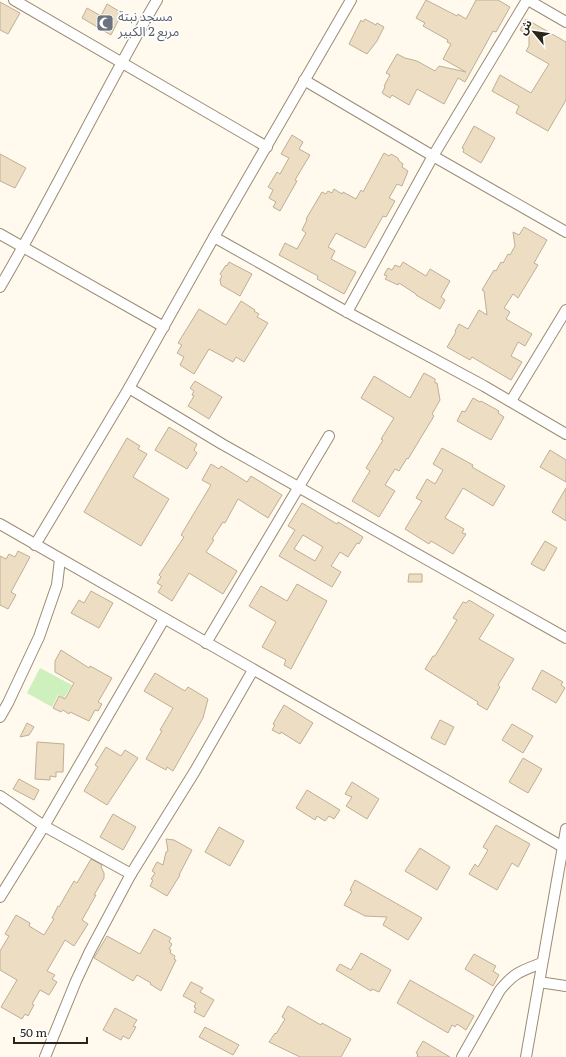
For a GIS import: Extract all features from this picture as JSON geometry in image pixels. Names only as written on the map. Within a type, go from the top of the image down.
[{"type":"street","points":[[14,0],[122,61],[267,147]]},
{"type":"street","points":[[0,287],[23,248],[122,61],[157,0]]},
{"type":"street","points":[[35,545],[164,327],[214,237],[351,0]]},
{"type":"street","points":[[347,312],[433,156],[528,0],[566,22]]},
{"type":"street","points":[[304,80],[566,232]]},
{"type":"street","points":[[0,234],[164,327]]},
{"type":"street","points":[[214,237],[347,312],[511,401],[566,434]]},
{"type":"street","points":[[511,401],[566,310]]},
{"type":"street","points":[[128,388],[298,487],[566,638]]},
{"type":"street","points":[[206,643],[329,436]]},
{"type":"street","points":[[1,526],[563,847]]},
{"type":"street","points":[[0,717],[39,637],[57,585],[60,560]]},
{"type":"street","points":[[0,897],[44,826],[164,619]]},
{"type":"street","points":[[45,1057],[76,981],[131,874],[195,771],[253,670]]},
{"type":"street","points":[[0,796],[44,826],[131,874]]},
{"type":"street","points":[[526,1057],[566,829]]},
{"type":"street","points":[[462,1057],[500,990],[508,980],[516,973],[542,963]]},
{"type":"street","points":[[539,982],[566,986]]},
{"type":"green space","points":[[40,668],[72,685],[64,698],[58,695],[52,707],[27,693]]},
{"type":"building","points":[[426,0],[466,19],[476,0],[498,0],[510,7],[496,32],[493,31],[465,82],[458,78],[444,104],[417,89],[409,105],[392,95],[390,98],[382,93],[390,75],[386,73],[397,54],[417,61],[435,71],[439,66],[466,72],[443,59],[451,44],[447,42],[448,40],[423,26],[425,23],[416,18]]},
{"type":"building","points":[[0,2],[20,13],[8,34],[0,30]]},
{"type":"building","points":[[107,4],[122,13],[111,35],[82,18],[87,8],[101,16]]},
{"type":"building","points":[[365,19],[376,25],[377,23],[384,27],[377,41],[367,54],[349,44],[361,20],[363,22]]},
{"type":"building","points":[[526,19],[566,42],[566,100],[548,131],[516,113],[519,106],[492,91],[500,75],[531,93],[549,64],[526,51],[529,46],[529,35],[520,30]]},
{"type":"building","points":[[474,126],[495,138],[481,163],[463,152],[464,149],[462,148]]},
{"type":"building","points":[[292,135],[303,142],[299,149],[310,155],[295,180],[297,181],[280,211],[273,207],[276,202],[269,198],[273,190],[268,187],[277,172],[280,174],[289,158],[281,154]]},
{"type":"building","points":[[384,153],[389,156],[391,154],[398,158],[403,164],[402,167],[408,171],[402,186],[397,184],[389,198],[395,201],[386,217],[383,216],[365,248],[336,233],[328,247],[335,251],[331,259],[356,272],[344,294],[317,279],[318,276],[279,255],[285,243],[297,249],[306,233],[302,230],[307,220],[306,219],[322,192],[326,194],[328,191],[332,193],[334,189],[342,194],[343,192],[356,199],[361,190],[363,192]]},
{"type":"building","points":[[0,154],[26,168],[15,188],[0,181]]},
{"type":"building","points":[[524,227],[547,240],[534,263],[538,265],[518,298],[513,294],[504,308],[510,312],[506,319],[532,334],[525,346],[518,342],[511,356],[522,362],[511,380],[472,357],[470,360],[447,347],[459,324],[468,329],[479,310],[487,315],[484,291],[482,290],[494,270],[496,271],[501,262],[503,263],[508,254],[510,255],[515,246],[513,232],[519,235]]},
{"type":"building","points":[[229,262],[252,274],[240,296],[221,285],[220,280],[222,276],[220,274]]},
{"type":"building","points":[[403,262],[426,276],[430,269],[450,281],[441,297],[445,300],[440,309],[399,283],[398,285],[385,279],[387,276],[384,275],[388,268],[392,270],[395,265],[400,267]]},
{"type":"building","points":[[241,301],[259,314],[257,317],[268,323],[244,362],[236,357],[233,362],[209,349],[194,374],[180,365],[184,357],[177,353],[182,345],[178,343],[199,309],[226,325]]},
{"type":"building","points":[[424,373],[435,379],[440,400],[432,414],[434,416],[408,459],[407,458],[399,471],[395,469],[385,485],[395,491],[379,517],[352,501],[370,471],[366,468],[394,418],[361,398],[374,376],[410,398]]},
{"type":"building","points":[[195,381],[222,397],[209,419],[188,406],[194,396],[192,395],[194,391],[190,388]]},
{"type":"building","points":[[473,398],[499,411],[498,413],[504,417],[491,440],[457,421],[462,411],[465,412]]},
{"type":"building","points":[[169,427],[197,444],[194,450],[197,453],[187,469],[155,450]]},
{"type":"building","points":[[127,438],[140,446],[138,449],[147,454],[133,477],[169,499],[141,546],[84,512]]},
{"type":"building","points":[[442,448],[473,465],[472,467],[505,486],[493,506],[463,488],[445,518],[464,529],[462,533],[466,534],[453,554],[431,541],[429,544],[405,529],[422,501],[416,498],[427,479],[435,484],[443,470],[433,464]]},
{"type":"building","points":[[550,450],[566,460],[566,482],[540,467]]},
{"type":"building","points":[[211,464],[219,469],[221,466],[247,482],[251,476],[282,495],[268,518],[238,499],[225,523],[223,522],[212,539],[214,540],[206,552],[237,571],[223,594],[189,573],[172,601],[158,592],[162,586],[157,583],[161,577],[159,575],[184,537],[181,535],[211,485],[202,480]]},
{"type":"building","points":[[566,488],[566,521],[552,512]]},
{"type":"building","points":[[302,503],[337,524],[338,522],[363,537],[348,557],[340,552],[331,566],[341,572],[332,587],[279,556],[295,530],[288,526]],"holes":[[[303,535],[323,547],[315,561],[294,549]]]},
{"type":"building","points":[[545,541],[557,548],[544,571],[531,564]]},
{"type":"building","points":[[18,551],[30,557],[11,592],[16,595],[8,609],[0,605],[0,556],[6,559],[9,554],[15,557]]},
{"type":"building","points":[[409,574],[422,574],[422,582],[408,582]]},
{"type":"building","points":[[297,584],[327,601],[291,669],[284,665],[286,660],[262,647],[276,622],[249,606],[261,586],[287,601]]},
{"type":"building","points":[[91,591],[113,603],[99,628],[71,613],[79,600],[84,603]]},
{"type":"building","points":[[469,600],[494,615],[479,639],[514,659],[498,685],[500,687],[487,710],[477,704],[478,702],[425,669],[433,656],[435,656],[457,620],[453,618],[463,602],[466,603]]},
{"type":"building","points":[[61,650],[89,668],[90,666],[112,678],[98,702],[102,704],[98,711],[95,710],[89,721],[70,712],[69,714],[63,710],[61,712],[53,708],[59,696],[65,699],[74,683],[55,672],[55,661]]},
{"type":"building","points":[[542,670],[563,682],[561,685],[565,688],[556,703],[532,689]]},
{"type":"building","points":[[155,673],[185,691],[188,687],[208,699],[203,718],[173,771],[167,767],[166,770],[146,759],[173,708],[144,691]]},
{"type":"building","points":[[284,705],[313,723],[300,744],[281,732],[280,734],[272,730],[275,725],[273,724]]},
{"type":"building","points":[[440,720],[454,727],[445,745],[431,738]]},
{"type":"building","points":[[27,723],[34,727],[29,735],[20,737]]},
{"type":"building","points":[[512,724],[533,736],[523,753],[502,740]]},
{"type":"building","points":[[37,742],[64,744],[63,772],[56,772],[56,777],[50,776],[50,780],[35,779]]},
{"type":"building","points":[[106,747],[121,756],[125,750],[138,758],[107,805],[84,791],[98,767],[95,765]]},
{"type":"building","points":[[523,758],[542,769],[528,793],[509,782]]},
{"type":"building","points":[[19,779],[39,790],[34,800],[13,789]]},
{"type":"building","points":[[352,782],[379,799],[367,819],[346,806],[352,797],[345,794]]},
{"type":"building","points":[[307,790],[340,810],[334,819],[329,816],[325,821],[317,816],[315,820],[296,808]]},
{"type":"building","points":[[113,814],[136,827],[123,850],[100,837]]},
{"type":"building","points":[[496,825],[530,844],[518,867],[512,863],[497,890],[469,874],[475,864],[478,867],[488,850],[483,847]]},
{"type":"building","points":[[219,827],[244,841],[230,866],[205,852]]},
{"type":"building","points":[[166,839],[174,840],[192,850],[180,875],[167,896],[150,886],[153,880],[151,879],[155,873],[152,871],[157,862],[163,865],[166,852],[168,851]]},
{"type":"building","points":[[420,848],[450,867],[437,890],[405,871]]},
{"type":"building","points":[[91,859],[102,865],[101,867],[104,873],[104,878],[82,920],[88,924],[74,946],[65,940],[47,971],[55,975],[52,979],[57,982],[49,995],[40,990],[32,1004],[34,1005],[28,1016],[25,1014],[22,1019],[1,1007],[17,980],[0,970],[0,951],[9,936],[5,934],[16,915],[30,923],[29,926],[44,935],[54,919],[52,918],[58,906],[59,907],[74,881],[77,883]]},
{"type":"building","points":[[355,880],[422,918],[408,940],[383,925],[387,917],[365,916],[344,905],[352,891],[350,890]]},
{"type":"building","points":[[154,929],[171,938],[169,942],[172,944],[169,949],[171,950],[170,953],[175,956],[174,959],[176,960],[161,991],[137,975],[133,981],[94,958],[107,936],[140,954]]},
{"type":"building","points":[[361,953],[391,970],[379,992],[372,989],[371,991],[336,970],[340,964],[351,970]]},
{"type":"building","points":[[474,954],[496,966],[493,971],[499,975],[493,986],[465,969]]},
{"type":"building","points":[[410,980],[474,1016],[466,1030],[457,1024],[455,1027],[452,1025],[448,1033],[397,1003]]},
{"type":"building","points":[[191,982],[203,988],[200,992],[214,1000],[204,1017],[194,1012],[196,1003],[183,996]]},
{"type":"building","points":[[288,1006],[321,1025],[322,1023],[351,1039],[341,1057],[300,1057],[269,1042],[285,1019],[282,1017]]},
{"type":"building","points":[[115,1008],[137,1020],[133,1026],[136,1027],[129,1039],[123,1036],[121,1040],[103,1030]]},
{"type":"building","points":[[205,1027],[239,1045],[233,1055],[199,1037]]},
{"type":"building","points":[[423,1041],[450,1057],[417,1057],[418,1054],[416,1053]]},
{"type":"place","name":"مسجد نبتة مربع 2 الكبير","points":[[105,23]]}]
